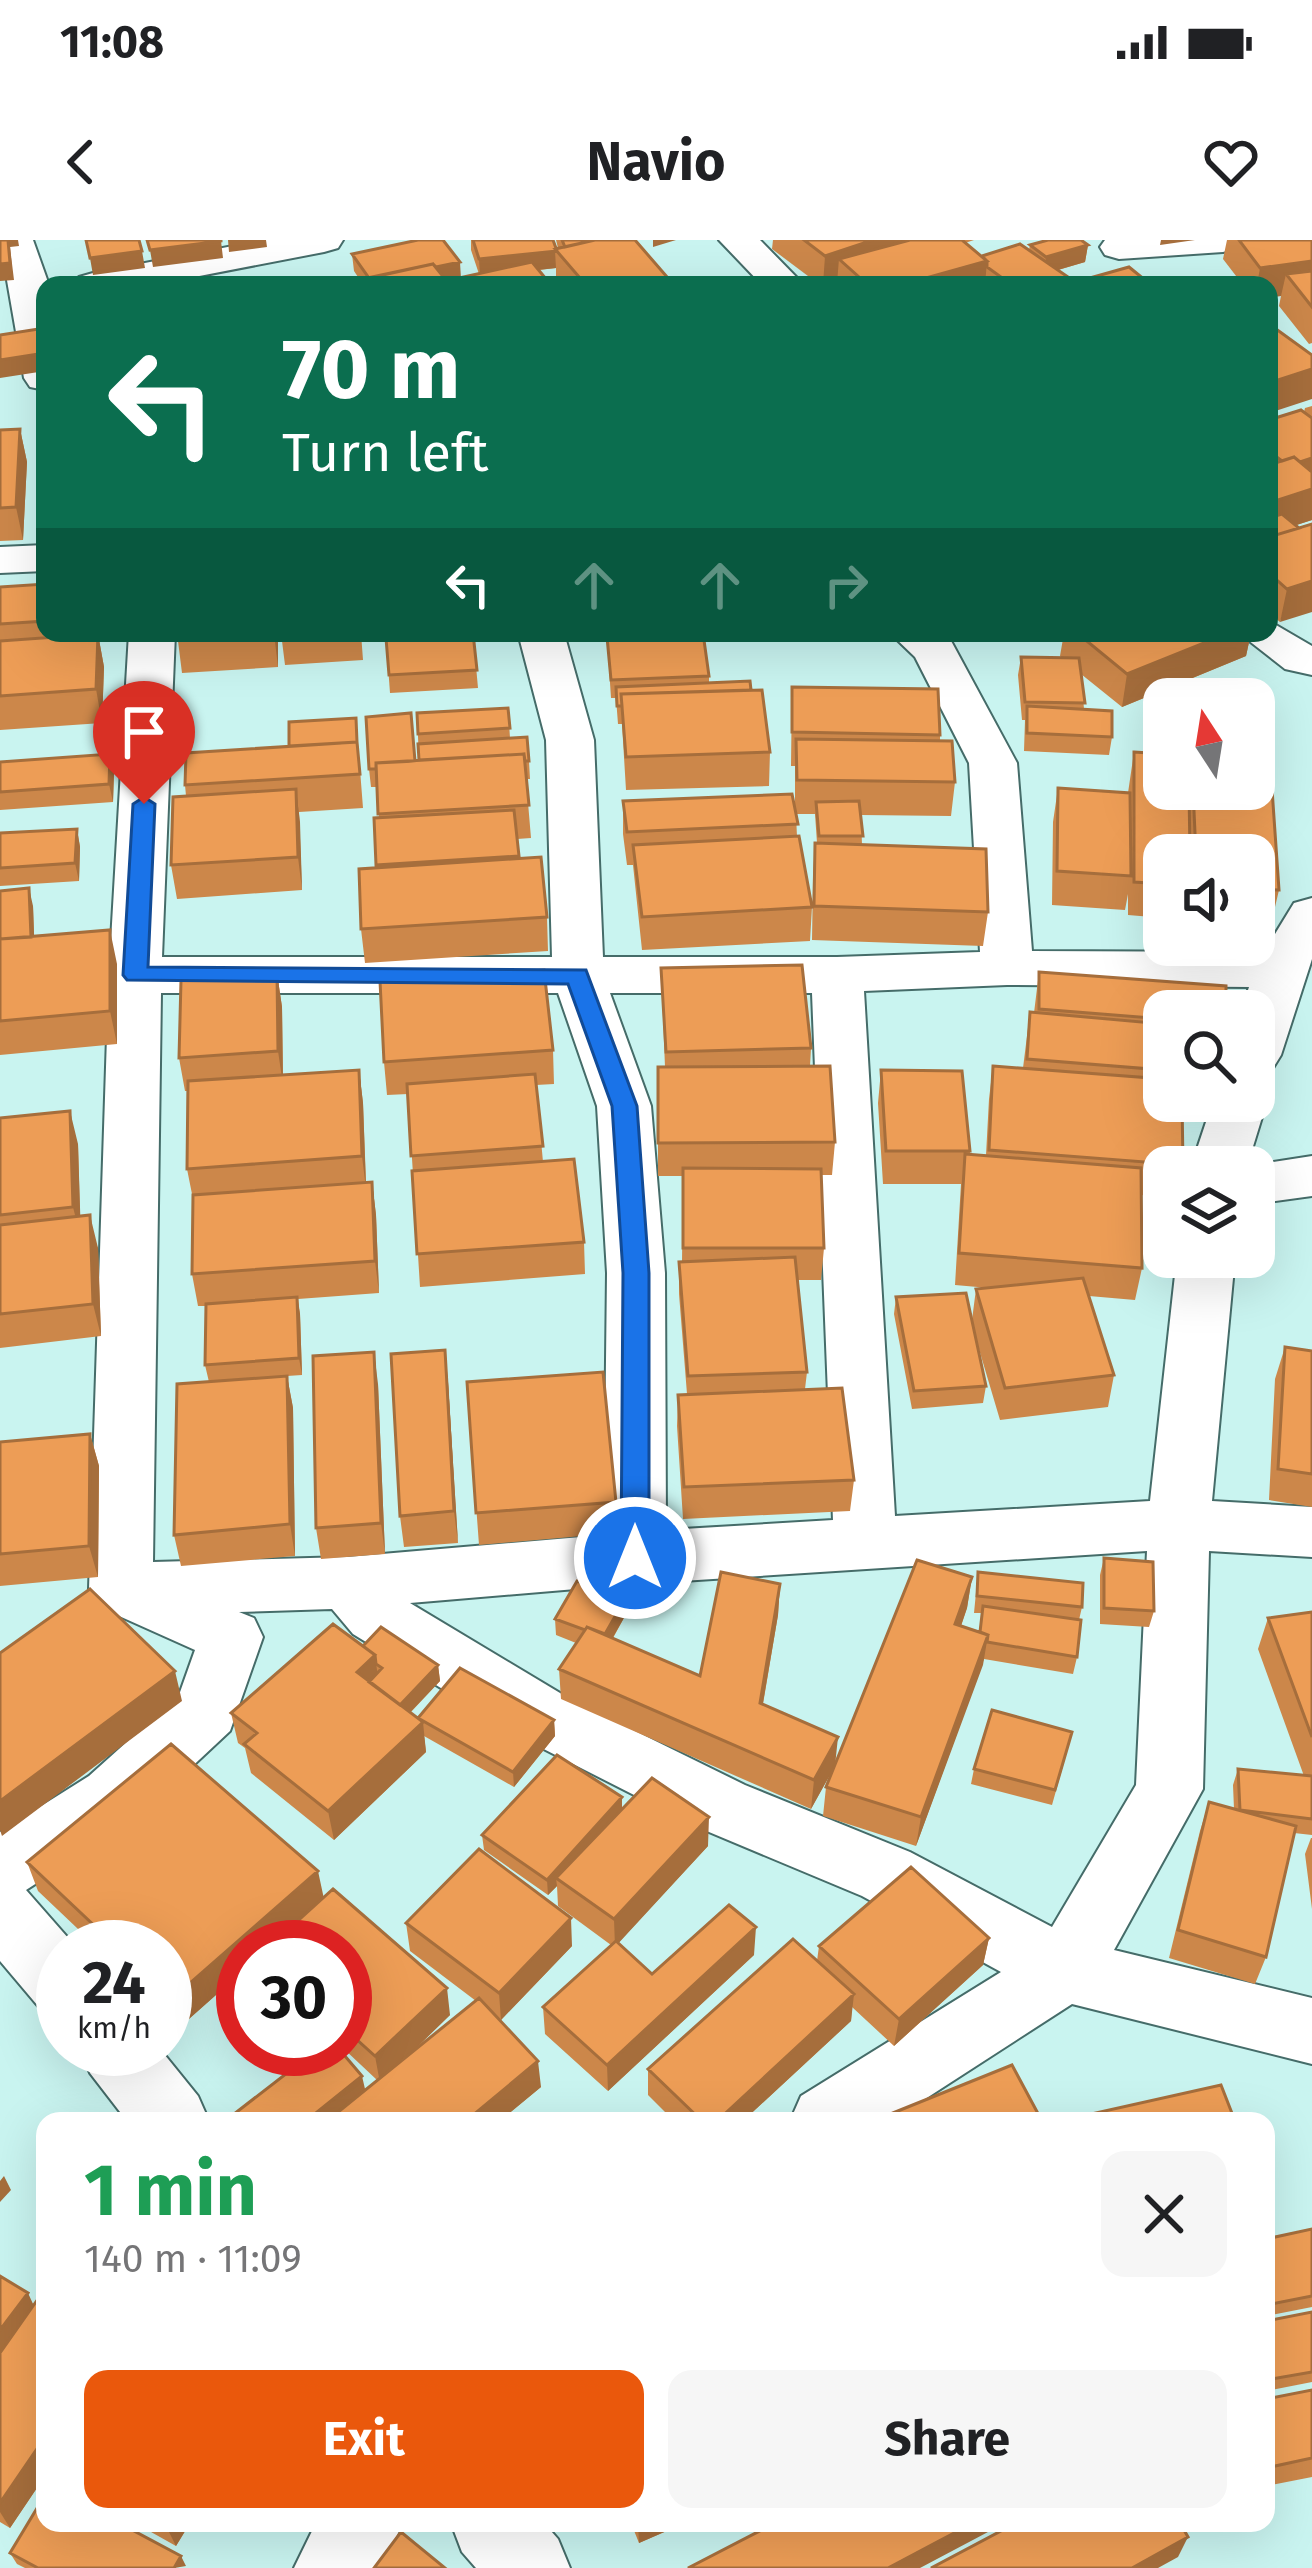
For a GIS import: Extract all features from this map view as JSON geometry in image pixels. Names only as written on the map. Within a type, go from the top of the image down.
[{"type":"street","points":[[14,240],[36,341]]},
{"type":"street","points":[[139,276],[324,240]]},
{"type":"street","points":[[738,240],[775,276]]},
{"type":"street","points":[[1114,243],[1223,240]]},
{"type":"street","points":[[1114,243],[1171,276]]},
{"type":"street","points":[[0,560],[36,558]]},
{"type":"street","points":[[121,1588],[135,975],[152,642]]},
{"type":"street","points":[[543,642],[570,740],[578,976],[624,1106],[636,1273],[635,1558]]},
{"type":"street","points":[[924,642],[934,650],[993,763],[1007,968]]},
{"type":"street","points":[[1276,642],[1312,661]]},
{"type":"street","points":[[1274,990],[1280,970],[1312,915]]},
{"type":"street","points":[[135,975],[1280,970]]},
{"type":"street","points":[[838,975],[865,1543]]},
{"type":"street","points":[[1275,1181],[1312,1176]]},
{"type":"street","points":[[841,2112],[1065,1970],[1169,1789],[1178,1524],[1204,1278]]},
{"type":"street","points":[[121,1588],[347,1583],[635,1558],[1178,1524],[1312,1532]]},
{"type":"street","points":[[347,1583],[376,1616],[547,1719],[721,1806],[886,1874],[1065,1970],[1312,2031]]},
{"type":"street","points":[[0,1870],[113,1797],[207,1711],[231,1637],[121,1588]]},
{"type":"street","points":[[136,2076],[165,2112]]},
{"type":"street","points":[[335,2568],[357,2532]]},
{"type":"street","points":[[499,2532],[529,2568]]},
{"type":"building","points":[[0,240],[8,240],[10,263],[0,264]]},
{"type":"building","points":[[86,240],[139,240],[142,251],[90,258]]},
{"type":"building","points":[[147,240],[221,240],[221,241],[150,250]]},
{"type":"building","points":[[418,240],[443,240],[460,262],[368,276],[352,254]]},
{"type":"building","points":[[473,240],[553,240],[557,251],[479,259]]},
{"type":"building","points":[[562,240],[595,240],[565,247]]},
{"type":"building","points":[[595,240],[635,240],[666,276],[578,276],[555,249]]},
{"type":"building","points":[[804,240],[873,240],[825,256]]},
{"type":"building","points":[[910,240],[962,240],[987,261],[933,276],[858,276],[839,259]]},
{"type":"building","points":[[1081,240],[1088,245],[1046,257],[1030,245]]},
{"type":"building","points":[[1239,240],[1312,240],[1312,261],[1260,268]]},
{"type":"building","points":[[1020,244],[1067,276],[1000,276],[982,256]]},
{"type":"building","points":[[532,262],[544,276],[468,276]]},
{"type":"building","points":[[433,264],[443,276],[377,276]]},
{"type":"building","points":[[1129,267],[1140,276],[1097,276]]},
{"type":"building","points":[[1312,271],[1312,307],[1286,274]]},
{"type":"building","points":[[36,329],[36,354],[0,360],[0,335]]},
{"type":"building","points":[[1278,330],[1312,355],[1312,369],[1278,380]]},
{"type":"building","points":[[1301,410],[1312,418],[1312,458],[1300,462],[1294,457],[1278,458],[1278,417]]},
{"type":"building","points":[[20,429],[16,507],[0,508],[0,430]]},
{"type":"building","points":[[1294,457],[1312,472],[1312,489],[1278,500],[1278,462]]},
{"type":"building","points":[[1282,514],[1299,528],[1278,534],[1278,515]]},
{"type":"building","points":[[1312,524],[1312,581],[1287,589],[1278,581],[1278,534]]},
{"type":"building","points":[[36,585],[36,622],[0,624],[0,587]]},
{"type":"building","points":[[0,641],[98,642],[96,689],[0,696]]},
{"type":"building","points":[[386,642],[474,642],[477,670],[389,675]]},
{"type":"building","points":[[607,642],[704,642],[709,676],[611,680]]},
{"type":"building","points":[[1088,642],[1207,642],[1127,674]]},
{"type":"building","points":[[1021,657],[1079,658],[1085,703],[1025,702]]},
{"type":"building","points":[[750,681],[751,690],[621,694],[622,706],[617,706],[616,687]]},
{"type":"building","points":[[792,687],[938,689],[940,735],[792,732]]},
{"type":"building","points":[[762,690],[770,752],[626,757],[621,694]]},
{"type":"building","points":[[1027,706],[1112,711],[1112,737],[1027,733]]},
{"type":"building","points":[[508,708],[510,728],[418,734],[417,713]]},
{"type":"building","points":[[411,713],[415,761],[376,763],[376,769],[369,769],[366,717]]},
{"type":"building","points":[[356,718],[357,742],[289,746],[289,722]]},
{"type":"building","points":[[527,737],[529,761],[524,754],[419,760],[418,744]]},
{"type":"building","points":[[796,739],[952,741],[955,782],[797,780]]},
{"type":"building","points":[[357,742],[360,774],[185,785],[186,753]]},
{"type":"building","points":[[1134,752],[1143,753],[1143,810],[1189,810],[1190,834],[1143,834],[1143,883],[1134,882]]},
{"type":"building","points":[[110,754],[109,784],[0,792],[0,762]]},
{"type":"building","points":[[524,754],[529,805],[378,814],[376,763]]},
{"type":"building","points":[[1058,788],[1130,793],[1131,876],[1057,871]]},
{"type":"building","points":[[296,789],[298,857],[171,865],[173,797]]},
{"type":"building","points":[[792,794],[798,824],[627,832],[623,801]]},
{"type":"building","points":[[859,801],[863,836],[819,836],[816,802]]},
{"type":"building","points":[[514,810],[519,856],[376,865],[374,818]]},
{"type":"building","points":[[1194,810],[1273,810],[1279,890],[1275,890],[1275,834],[1195,834]]},
{"type":"building","points":[[77,829],[75,863],[0,868],[0,833]]},
{"type":"building","points":[[799,836],[812,907],[642,917],[633,845]]},
{"type":"building","points":[[815,843],[986,849],[988,912],[814,906]]},
{"type":"building","points":[[541,857],[547,917],[361,929],[359,869]]},
{"type":"building","points":[[29,888],[31,937],[0,939],[0,891]]},
{"type":"building","points":[[110,930],[110,1011],[0,1021],[0,939]]},
{"type":"building","points":[[802,965],[811,1048],[666,1052],[661,968]]},
{"type":"building","points":[[544,970],[553,1050],[384,1062],[380,981]]},
{"type":"building","points":[[1039,972],[1226,986],[1226,990],[1143,990],[1143,1017],[1039,1009]]},
{"type":"building","points":[[277,973],[278,1051],[179,1058],[181,980]]},
{"type":"building","points":[[1030,1012],[1143,1022],[1143,1068],[1027,1059]]},
{"type":"building","points":[[830,1066],[835,1142],[658,1143],[658,1067]]},
{"type":"building","points":[[993,1066],[1143,1077],[1143,1122],[1182,1122],[1183,1146],[1143,1146],[1143,1162],[989,1150]]},
{"type":"building","points":[[359,1070],[362,1156],[187,1169],[188,1081]]},
{"type":"building","points":[[881,1070],[962,1071],[970,1151],[886,1151]]},
{"type":"building","points":[[535,1074],[543,1146],[411,1156],[407,1084]]},
{"type":"building","points":[[70,1111],[73,1207],[0,1215],[0,1118]]},
{"type":"building","points":[[965,1154],[1141,1168],[1142,1268],[959,1253]]},
{"type":"building","points":[[574,1159],[584,1242],[417,1254],[412,1171]]},
{"type":"building","points":[[683,1168],[821,1169],[824,1248],[683,1248]]},
{"type":"building","points":[[372,1182],[375,1261],[192,1274],[193,1195]]},
{"type":"building","points":[[90,1215],[93,1304],[0,1314],[0,1225]]},
{"type":"building","points":[[795,1257],[807,1372],[688,1376],[679,1262]]},
{"type":"building","points":[[1083,1278],[1114,1375],[1005,1388],[976,1289]]},
{"type":"building","points":[[966,1293],[986,1386],[914,1391],[896,1297]]},
{"type":"building","points":[[297,1297],[299,1358],[205,1365],[206,1304]]},
{"type":"building","points":[[1285,1347],[1312,1351],[1312,1474],[1278,1469]]},
{"type":"building","points":[[445,1350],[454,1511],[400,1516],[391,1354]]},
{"type":"building","points":[[374,1352],[381,1523],[316,1528],[313,1356]]},
{"type":"building","points":[[603,1372],[616,1502],[476,1513],[467,1382]]},
{"type":"building","points":[[287,1376],[290,1524],[174,1535],[177,1384]]},
{"type":"building","points":[[842,1388],[854,1480],[684,1487],[678,1395]]},
{"type":"building","points":[[90,1434],[89,1546],[0,1554],[0,1442]]},
{"type":"building","points":[[1104,1558],[1153,1562],[1154,1611],[1104,1608]]},
{"type":"building","points":[[917,1560],[972,1577],[955,1624],[988,1635],[921,1817],[826,1787]]},
{"type":"building","points":[[721,1572],[780,1584],[760,1703],[838,1737],[814,1780],[559,1669],[587,1627],[700,1676]]},
{"type":"building","points":[[978,1572],[1083,1583],[1082,1607],[977,1596]]},
{"type":"building","points":[[577,1581],[625,1599],[605,1634],[555,1619]]},
{"type":"building","points":[[90,1589],[175,1671],[0,1801],[0,1653]]},
{"type":"building","points":[[983,1606],[1081,1620],[1077,1657],[987,1642],[988,1635],[980,1632]]},
{"type":"building","points":[[1312,1612],[1312,1737],[1268,1618]]},
{"type":"building","points":[[333,1624],[375,1655],[357,1672],[423,1722],[328,1811],[244,1744],[257,1733],[231,1713]]},
{"type":"building","points":[[381,1627],[438,1665],[400,1705],[369,1682],[382,1668],[363,1646]]},
{"type":"building","points":[[460,1668],[554,1720],[513,1772],[418,1718]]},
{"type":"building","points":[[992,1710],[1072,1732],[1055,1790],[974,1769]]},
{"type":"building","points":[[171,1744],[318,1871],[262,1920],[216,1920],[216,1960],[192,1981],[192,1920],[88,1920],[27,1862]]},
{"type":"building","points":[[557,1755],[622,1797],[547,1880],[482,1835]]},
{"type":"building","points":[[1238,1769],[1312,1776],[1312,1819],[1240,1810]]},
{"type":"building","points":[[652,1778],[709,1817],[614,1919],[556,1878]]},
{"type":"building","points":[[1209,1802],[1296,1826],[1266,1957],[1178,1930]]},
{"type":"building","points":[[479,1849],[571,1918],[499,1993],[406,1923]]},
{"type":"building","points":[[911,1867],[989,1938],[899,2019],[819,1946]]},
{"type":"building","points":[[333,1889],[369,1920],[299,1920]]},
{"type":"building","points":[[729,1905],[756,1927],[607,2065],[543,2007],[616,1941],[652,1974]]},
{"type":"building","points":[[372,1923],[447,1988],[375,2056],[372,2053]]},
{"type":"building","points":[[793,1939],[854,1994],[727,2112],[693,2112],[648,2069]]},
{"type":"building","points":[[479,1998],[538,2061],[477,2112],[338,2112]]},
{"type":"building","points":[[1012,2065],[1037,2112],[895,2112]]},
{"type":"building","points":[[283,2076],[362,2076],[317,2112],[237,2112]]},
{"type":"building","points":[[1221,2085],[1232,2112],[1100,2112]]},
{"type":"building","points":[[1312,2229],[1312,2296],[1275,2303],[1275,2237]]},
{"type":"building","points":[[0,2276],[28,2293],[0,2330]]},
{"type":"building","points":[[36,2302],[36,2450],[0,2503],[0,2353]]},
{"type":"building","points":[[1312,2312],[1312,2372],[1275,2378],[1275,2319]]},
{"type":"building","points":[[1312,2390],[1312,2458],[1275,2466],[1275,2397]]},
{"type":"building","points":[[36,2510],[36,2532],[136,2532],[181,2556],[174,2568],[38,2568],[10,2553]]},
{"type":"building","points":[[401,2532],[445,2568],[374,2568]]},
{"type":"building","points":[[758,2532],[956,2532],[888,2568],[688,2568]]},
{"type":"building","points":[[999,2532],[1185,2532],[1188,2537],[1132,2568],[931,2568]]},
{"type":"route","points":[[144,804],[135,975],[578,976],[624,1106],[636,1273],[635,1558]]}]
